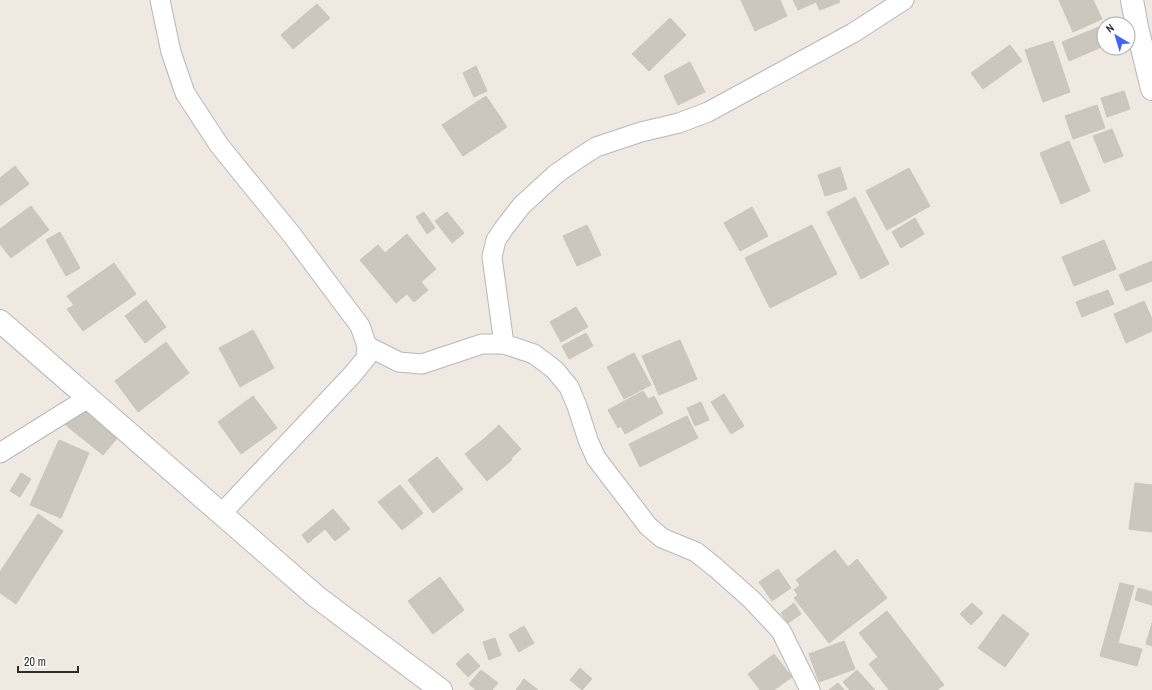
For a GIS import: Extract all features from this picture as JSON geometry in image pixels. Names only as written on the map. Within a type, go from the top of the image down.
[{"type":"main road","points":[[1132,0],[1152,89]]},
{"type":"main road","points":[[0,321],[317,597],[441,690]]},
{"type":"street","points":[[160,0],[171,52],[185,93],[218,145],[292,234],[360,326],[367,346],[366,358],[352,375],[221,514]]},
{"type":"street","points":[[504,344],[492,257],[496,240],[522,205],[556,174],[596,147],[642,132],[679,123],[708,112],[853,33],[904,0]]},
{"type":"street","points":[[367,346],[399,362],[422,364],[482,344],[504,344],[534,354],[555,370],[569,387],[596,458],[648,526],[662,538],[696,552],[752,600],[781,631],[810,690]]},
{"type":"street","points":[[0,453],[88,398]]},
{"type":"building","points":[[741,0],[780,0],[787,16],[755,31]]},
{"type":"building","points":[[793,0],[839,0],[840,2],[820,10],[816,2],[798,10]]},
{"type":"building","points":[[1059,0],[1093,0],[1101,16],[1096,16],[1096,22],[1073,32]]},
{"type":"building","points":[[317,4],[330,18],[293,49],[281,35]]},
{"type":"building","points":[[670,18],[686,35],[649,71],[632,54]]},
{"type":"building","points":[[1096,28],[1096,49],[1069,61],[1062,42]]},
{"type":"building","points":[[1053,41],[1070,92],[1043,102],[1025,50]]},
{"type":"building","points":[[1010,45],[1022,61],[983,89],[971,73]]},
{"type":"building","points":[[690,62],[705,92],[678,105],[664,76]]},
{"type":"building","points":[[476,66],[487,91],[474,97],[463,73]]},
{"type":"building","points":[[1124,91],[1130,109],[1107,117],[1101,98]]},
{"type":"building","points":[[486,96],[507,127],[463,156],[442,125]]},
{"type":"building","points":[[1097,105],[1105,128],[1073,139],[1065,116]]},
{"type":"building","points":[[1112,129],[1123,156],[1104,163],[1093,136]]},
{"type":"building","points":[[1069,141],[1090,191],[1061,204],[1040,153]]},
{"type":"building","points":[[15,166],[29,184],[0,206],[0,178]]},
{"type":"building","points":[[840,167],[847,189],[825,196],[818,175]]},
{"type":"building","points":[[909,168],[930,206],[887,230],[866,191]]},
{"type":"building","points":[[855,197],[889,264],[861,279],[827,212]]},
{"type":"building","points":[[31,206],[49,230],[11,258],[0,244],[0,229]]},
{"type":"building","points":[[752,207],[768,236],[740,251],[724,223]]},
{"type":"building","points":[[424,212],[435,228],[427,234],[416,217]]},
{"type":"building","points":[[447,212],[464,233],[452,243],[435,221]]},
{"type":"building","points":[[915,218],[924,234],[901,248],[892,232]]},
{"type":"building","points":[[587,225],[601,255],[577,266],[563,236]]},
{"type":"building","points":[[812,225],[837,274],[770,308],[745,258]]},
{"type":"building","points":[[60,232],[80,268],[66,276],[46,240]]},
{"type":"building","points":[[407,234],[436,269],[421,282],[428,290],[414,302],[407,294],[396,303],[360,260],[378,245],[385,253]]},
{"type":"building","points":[[1104,240],[1116,269],[1074,286],[1062,257]]},
{"type":"building","points":[[1152,261],[1152,281],[1126,291],[1119,275]]},
{"type":"building","points":[[114,263],[136,294],[83,331],[67,309],[74,305],[67,296]]},
{"type":"building","points":[[1108,290],[1114,304],[1082,317],[1076,302]]},
{"type":"building","points":[[146,300],[166,327],[145,343],[125,316]]},
{"type":"building","points":[[1144,301],[1152,319],[1152,331],[1126,343],[1114,314]]},
{"type":"building","points":[[576,307],[588,327],[561,342],[550,322]]},
{"type":"building","points":[[253,330],[274,368],[240,387],[219,348]]},
{"type":"building","points":[[586,333],[593,346],[569,359],[562,346]]},
{"type":"building","points":[[680,340],[697,379],[659,395],[642,356]]},
{"type":"building","points":[[166,342],[189,373],[138,412],[115,381]]},
{"type":"building","points":[[634,353],[651,385],[624,399],[607,367]]},
{"type":"building","points":[[643,391],[648,399],[654,396],[663,413],[625,434],[621,426],[618,428],[608,410]]},
{"type":"building","points":[[724,394],[744,426],[731,434],[711,402]]},
{"type":"building","points":[[253,396],[277,428],[241,454],[218,422]]},
{"type":"building","points":[[701,402],[709,420],[695,426],[687,408]]},
{"type":"building","points":[[79,405],[118,437],[103,455],[63,423]]},
{"type":"building","points":[[687,416],[698,438],[640,467],[629,444]]},
{"type":"building","points":[[499,425],[521,449],[491,477],[469,453]]},
{"type":"building","points":[[490,434],[512,460],[487,481],[465,454]]},
{"type":"building","points":[[59,440],[89,453],[61,518],[30,505]]},
{"type":"building","points":[[437,457],[463,489],[433,513],[408,480]]},
{"type":"building","points":[[21,473],[31,479],[20,497],[10,491]]},
{"type":"building","points":[[1135,483],[1152,485],[1152,532],[1129,529]]},
{"type":"building","points":[[400,485],[423,513],[402,530],[378,502]]},
{"type":"building","points":[[333,509],[350,529],[335,541],[325,529],[308,543],[302,535]]},
{"type":"building","points":[[38,514],[63,531],[16,604],[0,593],[0,572]]},
{"type":"building","points":[[835,550],[848,567],[857,559],[887,598],[829,643],[794,598],[798,595],[794,590],[800,585],[796,580]]},
{"type":"building","points":[[778,569],[791,588],[772,601],[759,582]]},
{"type":"building","points":[[440,577],[464,610],[433,634],[408,601]]},
{"type":"building","points":[[1120,583],[1134,586],[1118,643],[1142,649],[1137,666],[1100,656]]},
{"type":"building","points":[[1138,588],[1152,592],[1152,605],[1135,600]]},
{"type":"building","points":[[794,603],[801,614],[788,623],[781,613]]},
{"type":"building","points":[[972,603],[983,613],[971,625],[960,614]]},
{"type":"building","points":[[887,611],[944,685],[937,690],[889,690],[869,664],[878,657],[859,633]]},
{"type":"building","points":[[1003,614],[1029,634],[1005,667],[978,648]]},
{"type":"building","points":[[1152,623],[1152,646],[1146,644]]},
{"type":"building","points":[[524,626],[534,643],[519,652],[509,635]]},
{"type":"building","points":[[495,638],[501,655],[489,660],[483,642]]},
{"type":"building","points":[[844,641],[855,669],[819,682],[809,654]]},
{"type":"building","points":[[468,653],[480,666],[468,677],[456,664]]},
{"type":"building","points":[[774,654],[792,677],[774,690],[760,690],[748,674]]},
{"type":"building","points":[[580,668],[592,679],[582,690],[570,680]]},
{"type":"building","points":[[481,670],[498,683],[492,690],[476,690],[469,684]]},
{"type":"building","points":[[857,670],[875,690],[850,690],[843,682]]},
{"type":"building","points":[[524,679],[538,690],[516,690]]},
{"type":"building","points":[[838,683],[844,690],[829,690]]}]
